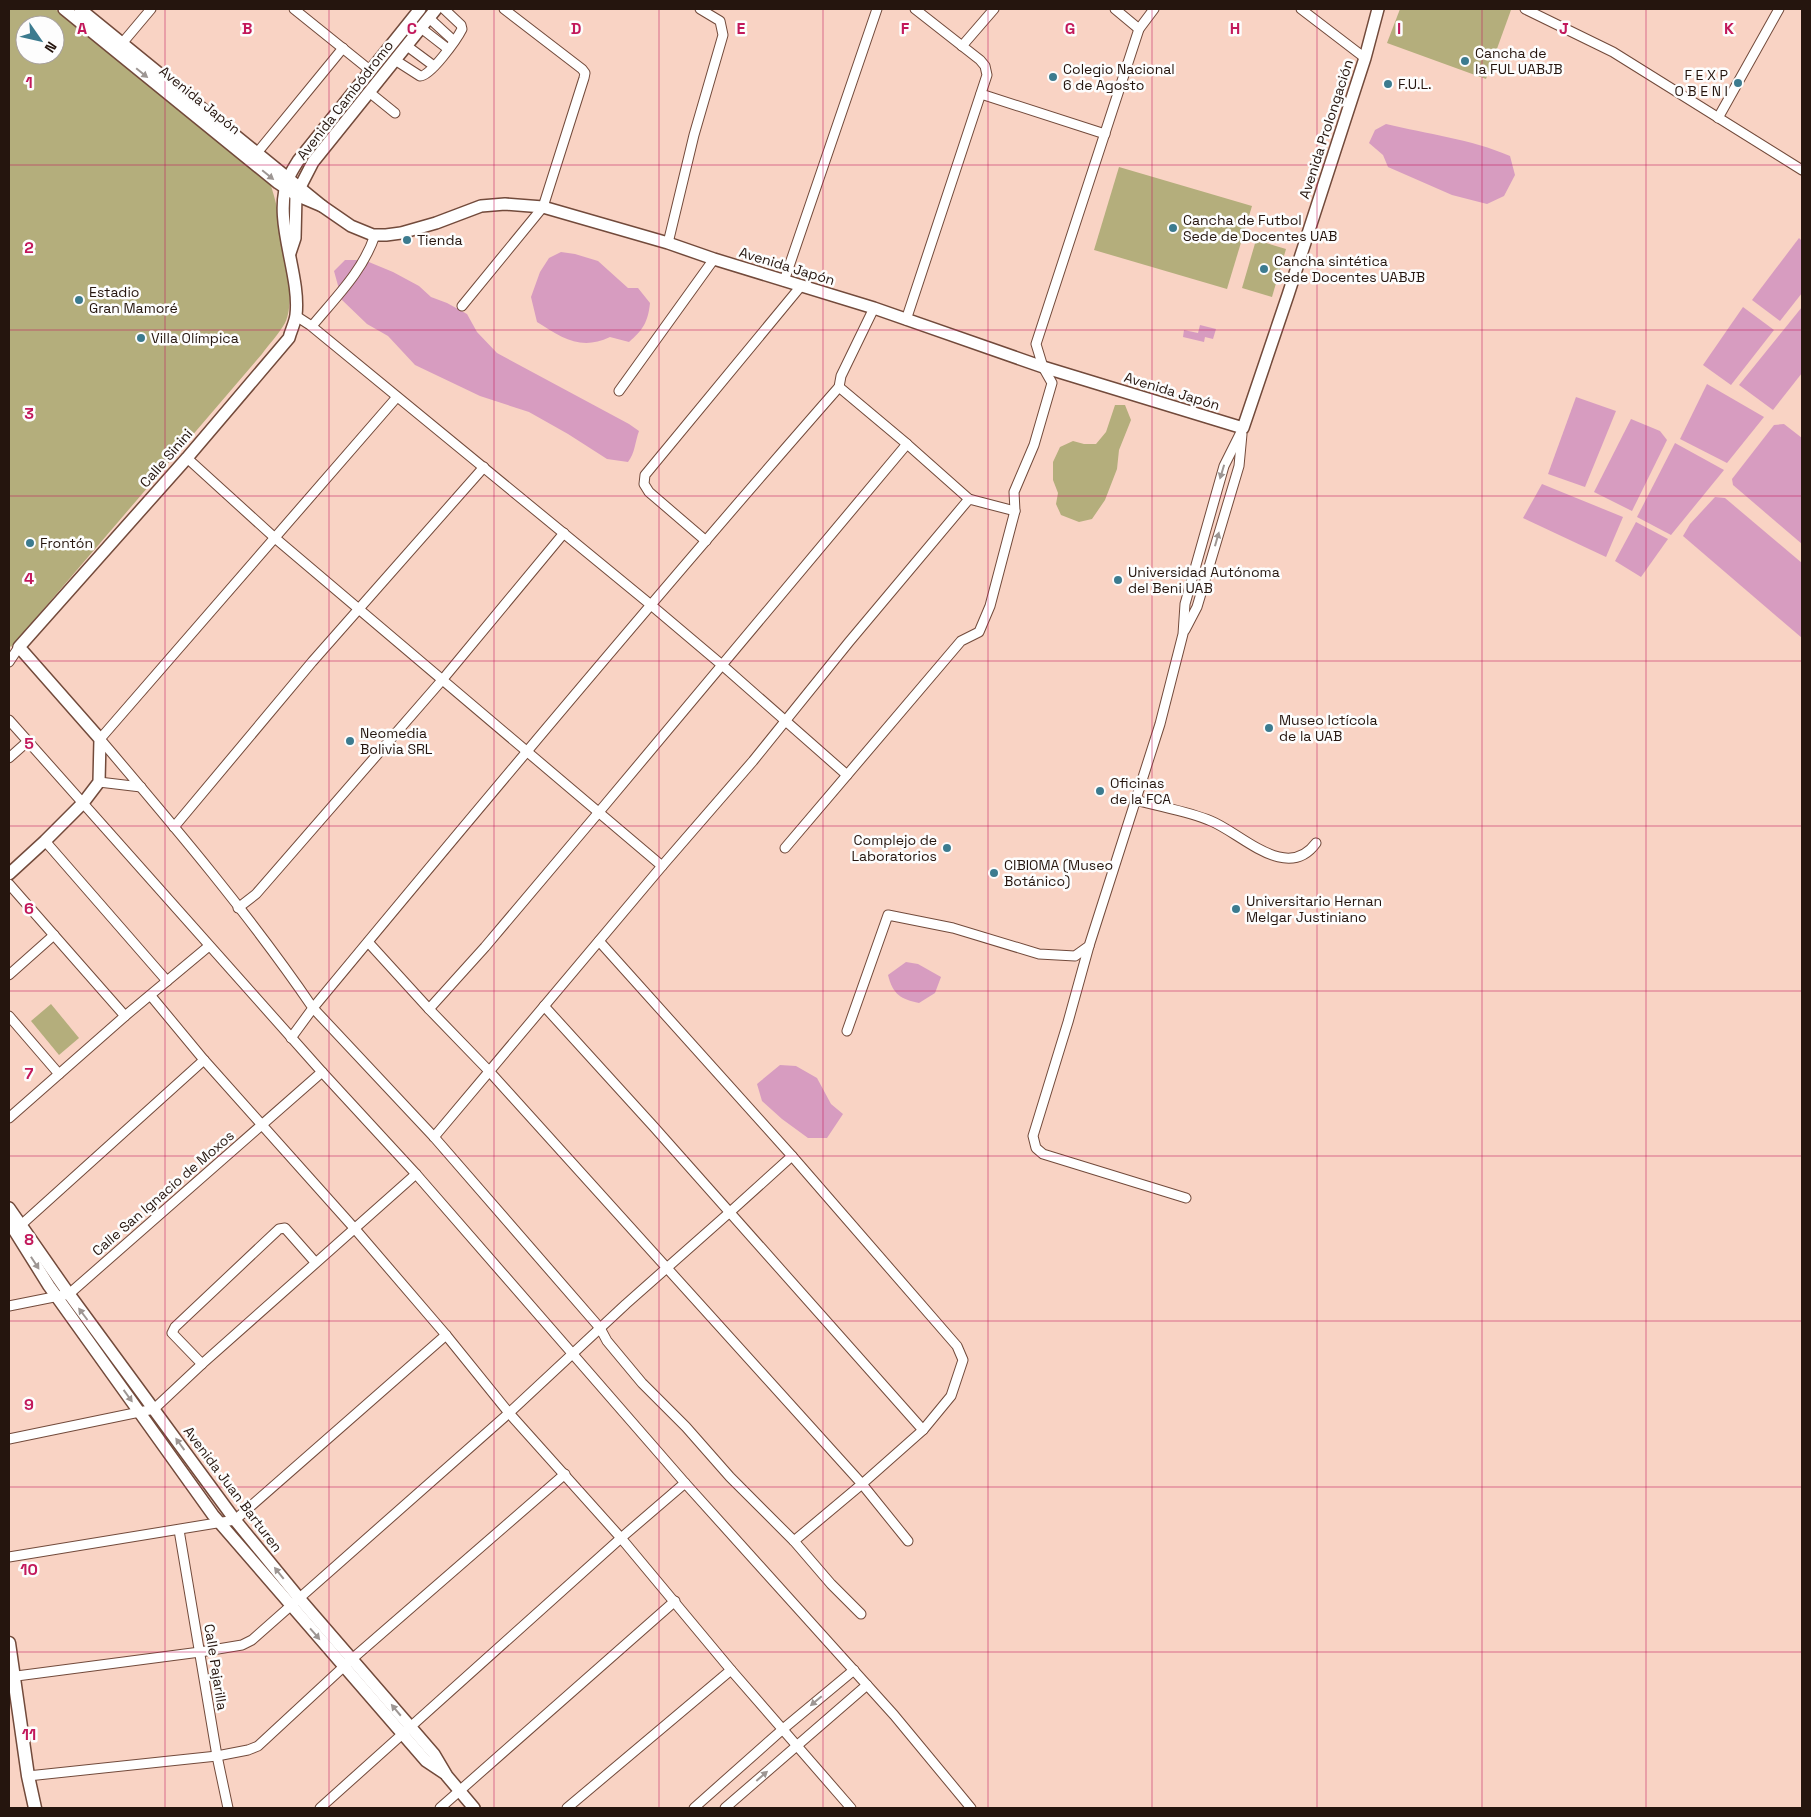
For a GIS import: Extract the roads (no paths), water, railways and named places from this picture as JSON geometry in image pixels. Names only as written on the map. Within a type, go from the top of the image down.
[{"type":"main road","points":[[9,1643],[11,1676],[35,1808]]},
{"type":"street","name":"Avenida Japón","points":[[64,9],[119,47],[257,153],[287,183]]},
{"type":"street","name":"Avenida Japón","points":[[80,9],[119,47],[287,183],[351,226],[376,235],[386,235],[401,233],[436,223],[481,206],[505,204],[543,207],[668,243],[874,308],[1043,367],[1243,428]]},
{"type":"street","points":[[119,47],[151,9]]},
{"type":"street","points":[[294,9],[371,70]]},
{"type":"street","name":"Avenida Cambódromo","points":[[287,183],[298,161],[420,9]]},
{"type":"street","name":"Avenida Cambódromo","points":[[298,191],[313,162],[436,9]]},
{"type":"street","points":[[395,60],[423,77],[434,66],[461,32],[461,25],[444,9]]},
{"type":"street","points":[[462,306],[543,207],[585,73],[504,9]]},
{"type":"street","points":[[668,243],[694,135],[723,35],[720,21],[700,9]]},
{"type":"street","points":[[784,281],[877,9]]},
{"type":"street","points":[[906,320],[987,75],[985,66],[980,60],[915,9]]},
{"type":"street","points":[[962,46],[994,9]]},
{"type":"street","points":[[1115,9],[1139,29]]},
{"type":"street","points":[[785,848],[961,641],[979,632],[990,606],[1015,511],[1014,492],[1034,445],[1052,383],[1043,367],[1036,344],[1139,29],[1154,9]]},
{"type":"street","points":[[1302,9],[1365,58]]},
{"type":"street","name":"Avenida Prolongación","points":[[1243,428],[1365,58],[1378,9]]},
{"type":"street","points":[[1525,9],[1613,52],[1802,170]]},
{"type":"street","points":[[1718,118],[1779,9]]},
{"type":"street","points":[[425,23],[454,41]]},
{"type":"street","points":[[425,23],[448,48]]},
{"type":"street","points":[[407,46],[434,66]]},
{"type":"street","points":[[257,153],[343,48]]},
{"type":"street","points":[[369,92],[396,113]]},
{"type":"street","points":[[981,94],[1105,134]]},
{"type":"street","name":"Calle Sinini","points":[[9,662],[19,647],[187,458],[289,338],[296,316],[296,297],[284,216],[287,183]]},
{"type":"street","name":"Calle Sinini","points":[[290,255],[295,238],[298,191]]},
{"type":"street","points":[[312,326],[361,266],[370,252],[376,235]]},
{"type":"street","points":[[618,391],[714,259]]},
{"type":"street","points":[[706,541],[649,492],[644,484],[645,475],[801,286]]},
{"type":"street","points":[[291,1038],[368,942],[527,752],[651,605],[839,388],[841,376],[874,308]]},
{"type":"street","points":[[296,316],[312,326],[484,466],[651,605],[847,775]]},
{"type":"street","points":[[839,388],[907,444],[969,499],[1015,511]]},
{"type":"street","points":[[9,874],[83,803],[99,782],[100,739],[397,397]]},
{"type":"street","points":[[1183,634],[1197,607],[1239,466],[1243,428]]},
{"type":"street","points":[[1186,1198],[1042,1154],[1036,1148],[1033,1136],[1115,860],[1160,724],[1183,634],[1185,604],[1224,466],[1243,428]]},
{"type":"street","points":[[429,1009],[485,947],[907,444]]},
{"type":"street","points":[[187,458],[275,538],[662,866]]},
{"type":"street","points":[[174,827],[312,662],[484,466]]},
{"type":"street","points":[[434,1137],[598,941],[786,722],[849,642],[969,499]]},
{"type":"street","points":[[238,908],[256,894],[443,679],[564,533]]},
{"type":"street","points":[[19,647],[174,827],[314,1008],[434,1137],[600,1328],[607,1341],[642,1383],[686,1427],[730,1477],[794,1541],[831,1584],[861,1614]]},
{"type":"street","points":[[9,720],[291,1038],[416,1174],[685,1483],[854,1670],[971,1808]]},
{"type":"street","points":[[9,758],[28,742]]},
{"type":"street","points":[[99,782],[140,787]]},
{"type":"street","points":[[1136,800],[1221,825],[1259,850],[1271,855],[1296,857],[1303,855],[1316,843]]},
{"type":"street","points":[[45,841],[167,981]]},
{"type":"street","points":[[9,884],[125,1016]]},
{"type":"street","points":[[847,1031],[888,915],[953,928],[1039,954],[1075,956],[1089,946]]},
{"type":"street","points":[[9,975],[54,935]]},
{"type":"street","points":[[598,941],[792,1156],[958,1346],[963,1360],[951,1396],[923,1430],[794,1541]]},
{"type":"street","points":[[368,942],[429,1009],[490,1071],[668,1268],[862,1484],[908,1541]]},
{"type":"street","points":[[9,1118],[125,1016],[210,946]]},
{"type":"street","points":[[151,996],[204,1060],[355,1229],[446,1335],[509,1413],[621,1538],[731,1670],[851,1808]]},
{"type":"street","points":[[544,1006],[923,1430]]},
{"type":"street","points":[[9,1016],[59,1074]]},
{"type":"street","points":[[15,1223],[204,1060]]},
{"type":"street","name":"Calle San Ignacio de Moxos","points":[[69,1294],[322,1072]]},
{"type":"street","points":[[11,1676],[200,1652],[242,1645],[252,1640],[509,1413],[600,1328],[792,1156]]},
{"type":"street","points":[[9,1439],[154,1409],[416,1174]]},
{"type":"street","name":"Avenida Juan Barturen","points":[[9,1208],[15,1223],[57,1296],[219,1523],[295,1602],[406,1730],[434,1754],[447,1776],[474,1808]]},
{"type":"street","name":"Avenida Juan Barturen","points":[[15,1223],[295,1602]]},
{"type":"street","points":[[202,1364],[172,1333],[176,1327],[279,1229],[286,1228],[316,1262]]},
{"type":"street","points":[[9,1306],[69,1294]]},
{"type":"street","points":[[9,1557],[235,1520],[446,1335]]},
{"type":"street","points":[[28,1776],[217,1756],[248,1750],[258,1746],[348,1662],[565,1474]]},
{"type":"street","points":[[320,1808],[685,1483]]},
{"type":"street","name":"Calle Pajarilla","points":[[179,1530],[217,1756],[228,1808]]},
{"type":"street","points":[[440,1808],[675,1601]]},
{"type":"street","points":[[568,1808],[731,1670]]},
{"type":"street","points":[[694,1808],[783,1729],[854,1670]]},
{"type":"street","points":[[725,1808],[867,1685]]},
{"type":"place","name":"Cancha de la FUL UABJB","points":[[1465,61]]},
{"type":"place","name":"Colegio Nacional 6 de Agosto","points":[[1053,77]]},
{"type":"place","name":"F E X P O B E N I","points":[[1738,83]]},
{"type":"place","name":"F.U.L.","points":[[1388,84]]},
{"type":"place","name":"Cancha de Futbol Sede de Docentes UAB","points":[[1173,228]]},
{"type":"place","name":"Tienda","points":[[407,240]]},
{"type":"place","name":"Cancha sintética Sede Docentes UABJB","points":[[1264,269]]},
{"type":"place","name":"Estadio Gran Mamoré","points":[[79,300]]},
{"type":"place","name":"Villa Olímpica","points":[[141,338]]},
{"type":"place","name":"Frontón","points":[[30,543]]},
{"type":"place","name":"Universidad Autónoma del Beni UAB","points":[[1118,580]]},
{"type":"place","name":"Museo Ictícola de la UAB","points":[[1269,728]]},
{"type":"place","name":"Neomedia Bolivia SRL","points":[[350,741]]},
{"type":"place","name":"Oficinas de la FCA","points":[[1100,791]]},
{"type":"place","name":"Complejo de Laboratorios","points":[[947,848]]},
{"type":"place","name":"CIBIOMA (Museo Botánico)","points":[[994,873]]},
{"type":"place","name":"Universitario Hernan Melgar Justiniano","points":[[1236,909]]}]
